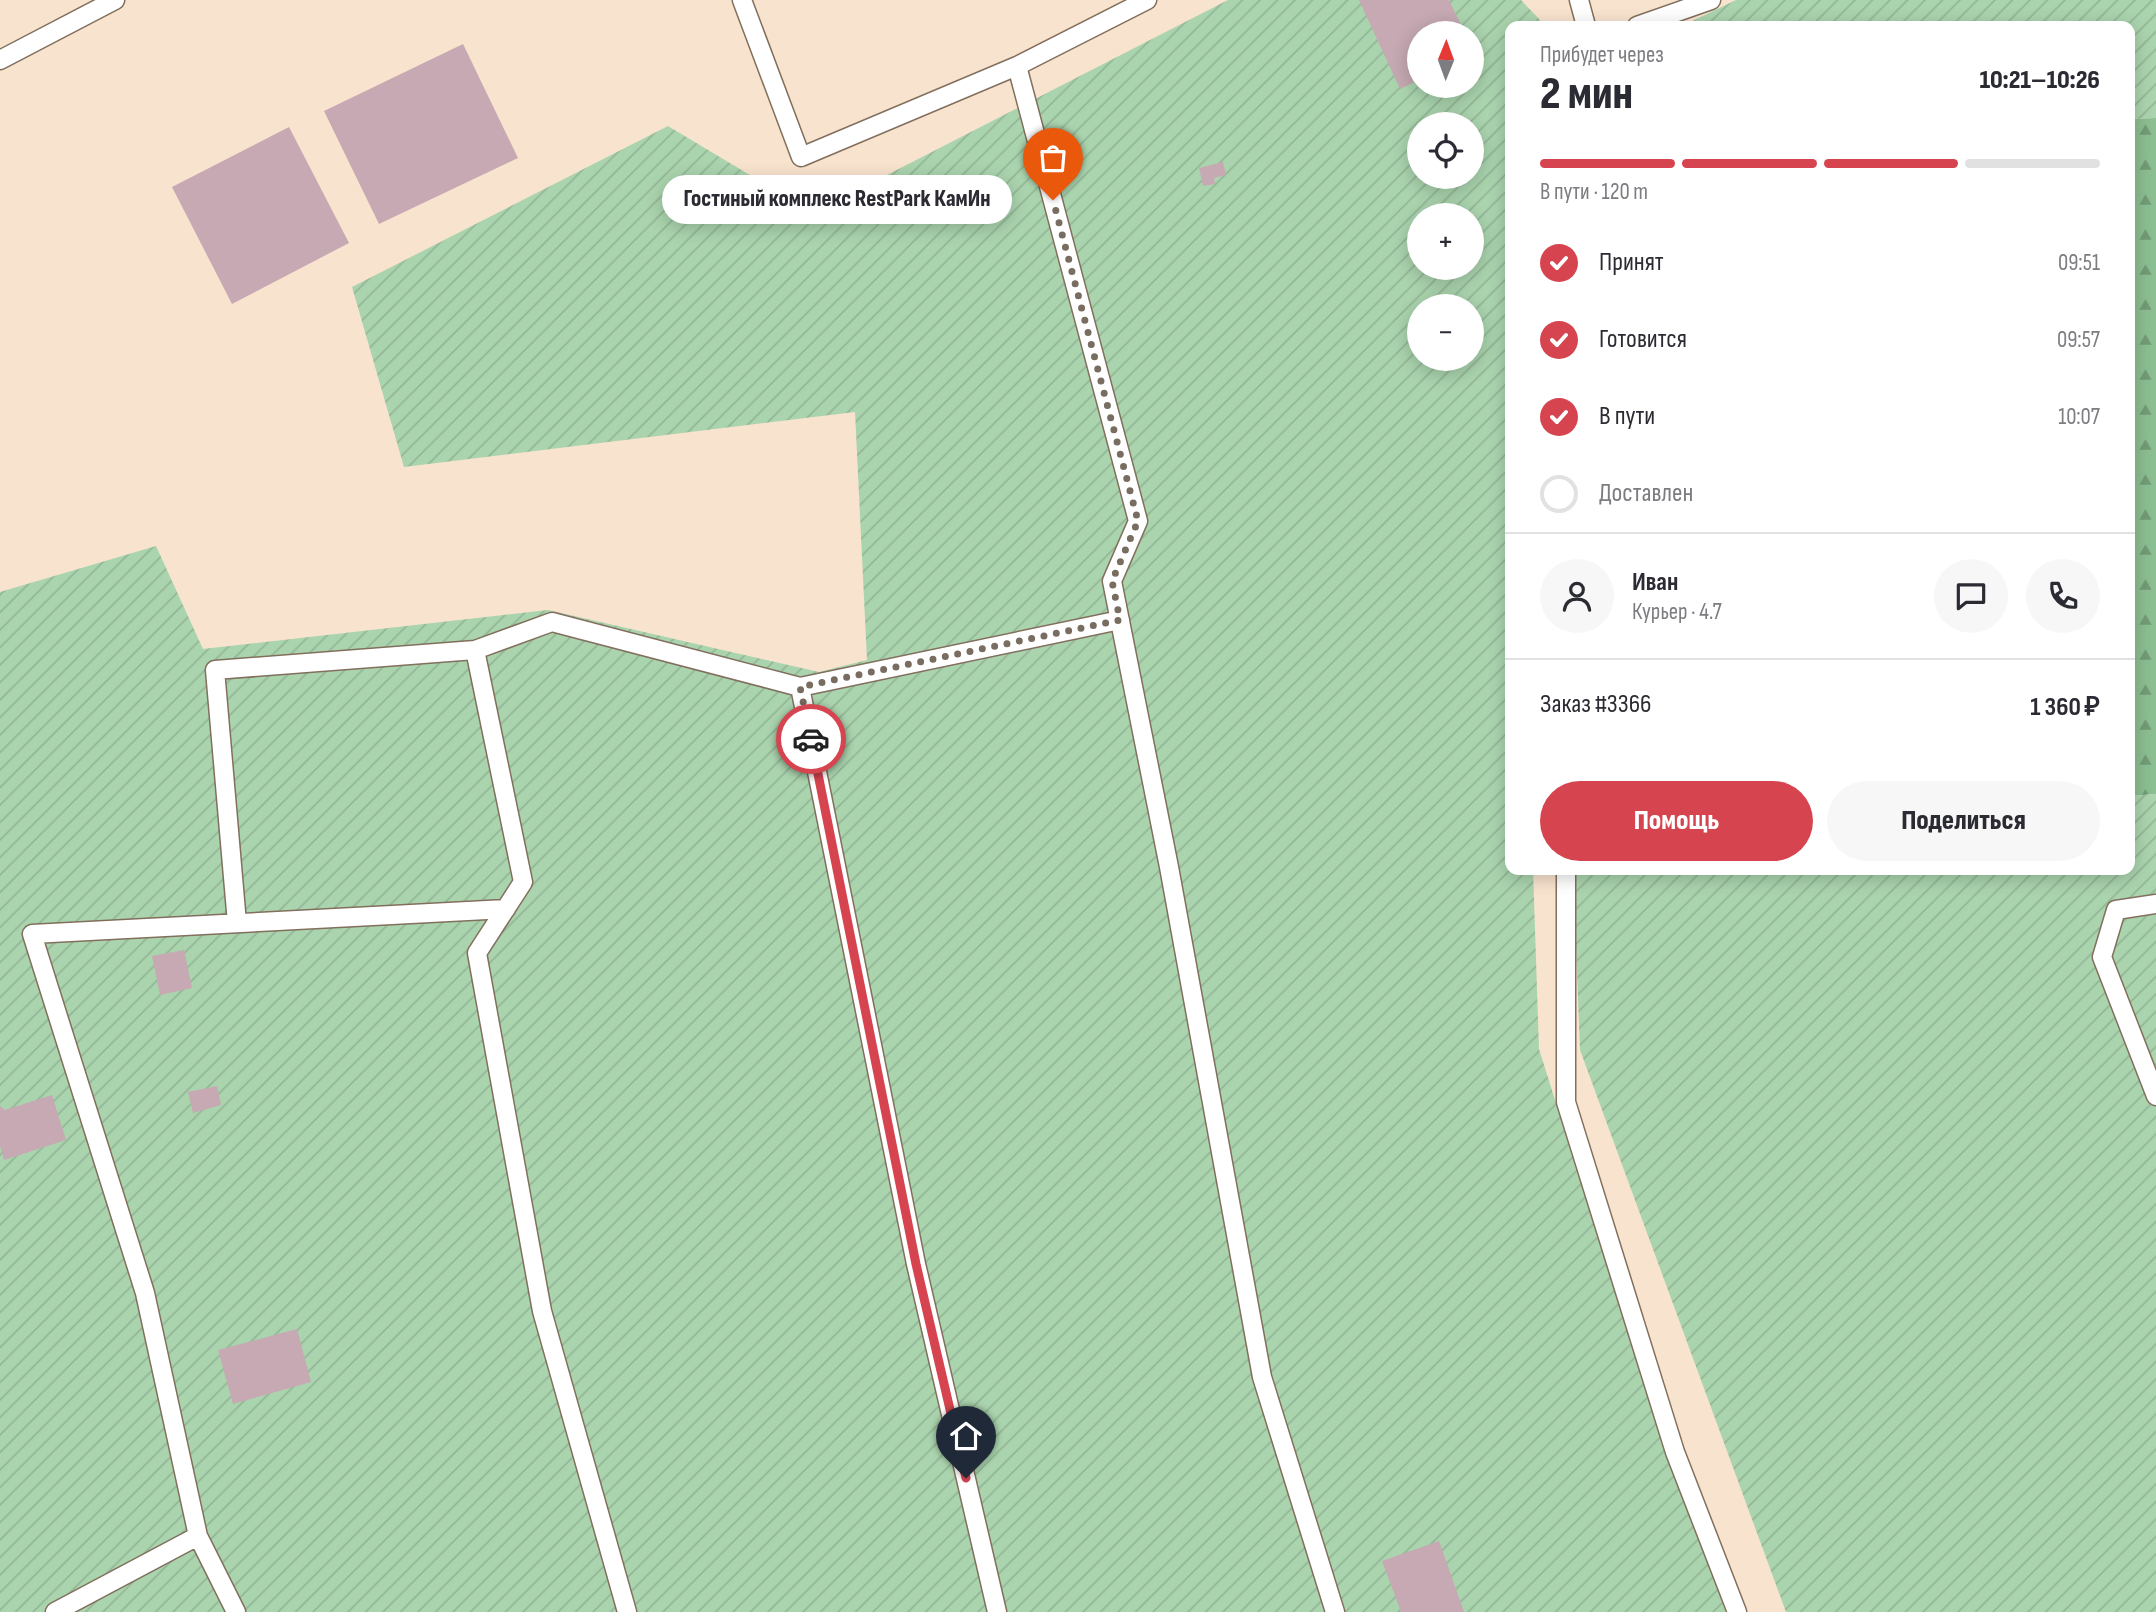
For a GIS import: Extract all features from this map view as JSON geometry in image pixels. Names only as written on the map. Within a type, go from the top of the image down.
[{"type":"lane","points":[[0,60],[115,0]]},
{"type":"lane","points":[[742,0],[801,157],[1017,66],[1147,0]]},
{"type":"lane","points":[[1579,0],[1585,21]]},
{"type":"lane","points":[[1651,21],[1712,0]]},
{"type":"lane","points":[[1017,66],[1138,521],[1112,581],[1169,867],[1262,1377],[1335,1612]]},
{"type":"lane","points":[[237,923],[215,670],[475,650],[551,622],[800,687],[1120,620]]},
{"type":"lane","points":[[475,650],[523,882],[477,954],[542,1311],[626,1612]]},
{"type":"lane","points":[[800,687],[916,1264],[997,1612]]},
{"type":"lane","points":[[1566,875],[1566,1102],[1675,1452],[1737,1612]]},
{"type":"lane","points":[[2156,904],[2116,910],[2102,957],[2156,1096]]},
{"type":"lane","points":[[236,1612],[198,1536],[145,1293],[32,934],[506,909]]},
{"type":"lane","points":[[55,1612],[198,1536]]},
{"type":"green space","points":[[1228,0],[1521,0],[1540,21],[1505,21],[1505,875],[1533,875],[1539,1049],[1620,1307],[1729,1612],[0,1612],[0,592],[156,546],[203,649],[548,610],[819,672],[867,660],[855,412],[404,467],[352,287],[668,126],[813,213]]},
{"type":"green space","points":[[1736,0],[2156,0],[2156,118],[2135,119],[2135,21],[1692,21]]},
{"type":"green space","points":[[2156,118],[2156,794],[2135,796],[2135,119]]},
{"type":"green space","points":[[2156,794],[2156,1612],[1786,1612],[1580,1050],[1573,875],[2135,875],[2135,796]]},
{"type":"building","points":[[1359,0],[1449,0],[1459,21],[1407,21],[1407,86],[1400,89]]},
{"type":"building","points":[[463,44],[518,158],[379,224],[324,111]]},
{"type":"building","points":[[289,127],[349,243],[232,304],[172,187]]},
{"type":"building","points":[[1223,162],[1226,175],[1214,178],[1215,184],[1203,186],[1199,168]]},
{"type":"building","points":[[184,950],[192,988],[160,995],[152,956]]},
{"type":"building","points":[[217,1086],[221,1105],[193,1113],[188,1092]]},
{"type":"building","points":[[52,1095],[66,1140],[4,1160],[0,1146],[0,1106],[5,1110]]},
{"type":"building","points":[[297,1329],[311,1382],[233,1404],[218,1350]]},
{"type":"building","points":[[1439,1541],[1464,1612],[1401,1612],[1382,1561]]},
{"type":"way so far","points":[[811,739],[800,687],[1120,620],[1112,581],[1138,521],[1053,200]]},
{"type":"place","name":"Гостиный комплекс RestPark КамИн","points":[[1053,200]]},
{"type":"route","points":[[811,739],[916,1264],[966,1478]]}]
